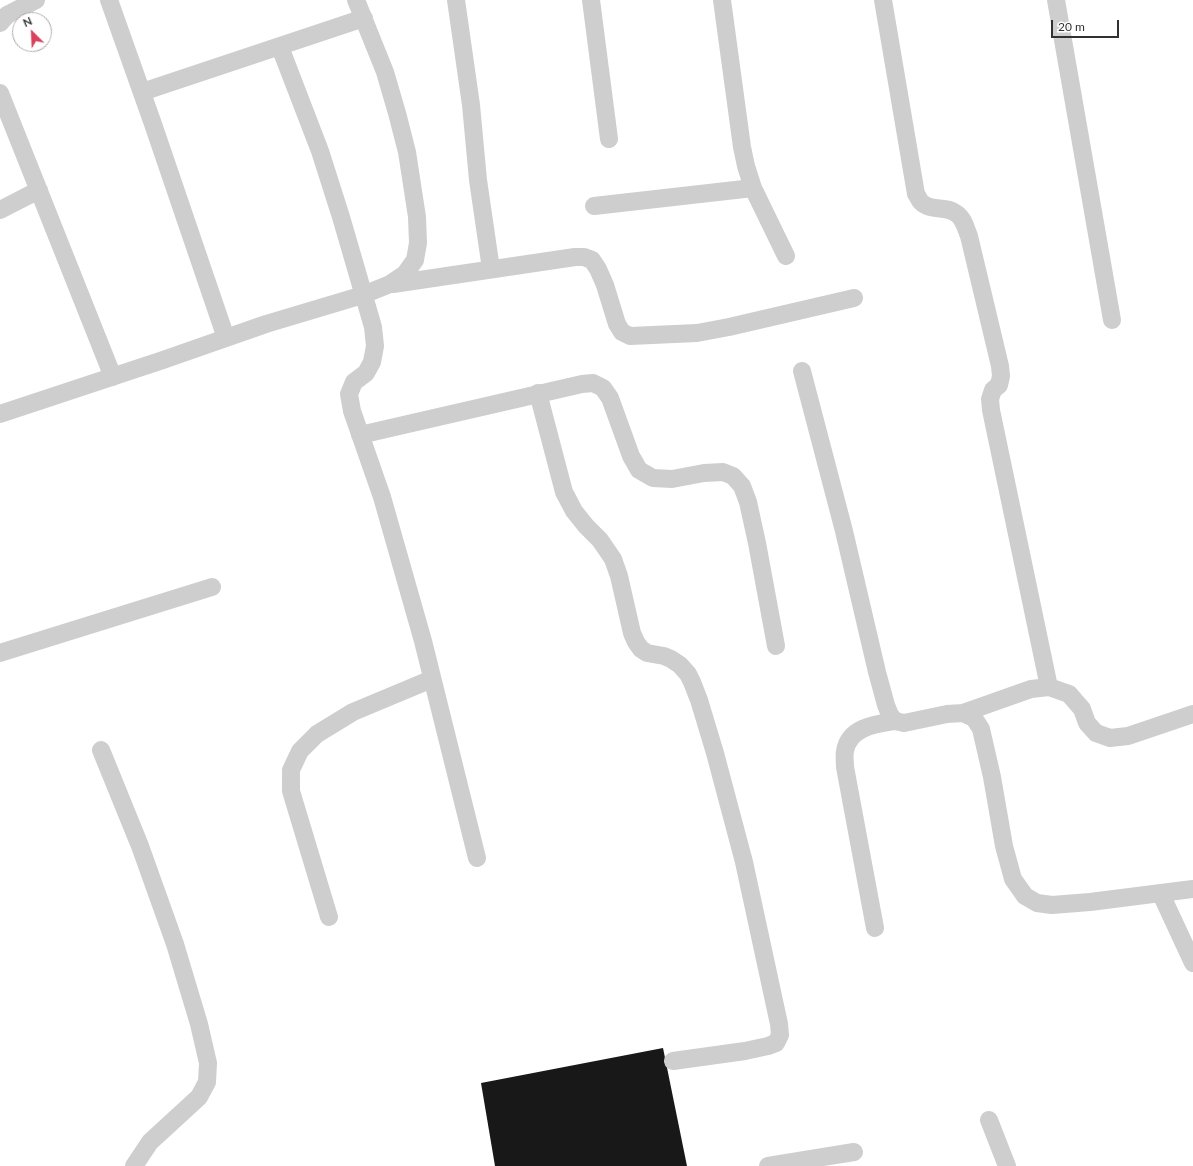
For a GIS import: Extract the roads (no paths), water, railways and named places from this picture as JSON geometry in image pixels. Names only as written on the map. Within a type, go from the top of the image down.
[{"type":"street","points":[[0,23],[7,14],[36,0]]},
{"type":"street","points":[[109,0],[226,338]]},
{"type":"street","points":[[0,414],[266,324],[363,295],[390,284],[405,274],[415,260],[418,243],[417,217],[407,152],[385,72],[356,0]]},
{"type":"street","points":[[456,0],[472,105],[478,180],[491,269]]},
{"type":"street","points":[[591,0],[609,139]]},
{"type":"street","points":[[722,0],[742,147],[746,166],[753,188],[786,256]]},
{"type":"street","points":[[883,0],[916,194],[922,203],[932,208],[951,210],[958,214],[963,221],[971,244],[1000,366],[1001,376],[999,384],[993,390],[990,399],[991,410],[1049,687]]},
{"type":"street","points":[[1056,0],[1112,320]]},
{"type":"street","points":[[142,92],[364,18]]},
{"type":"street","points":[[280,47],[322,159],[341,217],[373,327],[375,346],[372,362],[366,373],[354,382],[349,394],[352,411],[382,497],[423,641],[477,858]]},
{"type":"street","points":[[0,93],[113,377]]},
{"type":"street","points":[[594,206],[753,188]]},
{"type":"street","points":[[0,210],[39,190]]},
{"type":"street","points":[[390,284],[575,257],[584,257],[592,260],[598,269],[617,324],[622,332],[630,336],[697,333],[854,298]]},
{"type":"street","points":[[802,371],[844,531],[877,672],[886,705],[890,715],[895,721]]},
{"type":"street","points":[[360,435],[582,384],[593,383],[603,388],[610,398],[631,456],[639,470],[653,478],[672,479],[704,473],[723,472],[733,476],[742,486],[748,502],[757,543],[776,646]]},
{"type":"street","points":[[538,394],[564,492],[574,511],[600,540],[613,560],[620,576],[627,613],[636,642],[641,649],[647,653],[664,656],[680,665],[688,674],[699,700],[715,753],[744,862],[779,1024],[780,1035],[776,1042],[768,1046],[745,1051],[673,1060]]},
{"type":"street","points":[[0,653],[212,587]]},
{"type":"street","points":[[329,917],[291,791],[291,770],[300,752],[317,734],[353,712],[432,679]]},
{"type":"street","points":[[875,928],[845,767],[845,751],[849,739],[858,731],[872,725],[895,721],[904,723],[947,714],[963,713],[1031,689],[1049,687],[1069,694],[1082,709],[1087,723],[1096,733],[1110,738],[1128,736],[1193,714]]},
{"type":"street","points":[[963,713],[974,718],[981,729],[992,777],[1004,846],[1013,879],[1025,896],[1037,903],[1052,905],[1193,890]]},
{"type":"street","points":[[102,750],[140,846],[175,944],[199,1024],[208,1063],[207,1082],[199,1097],[150,1142],[134,1166]]},
{"type":"street","points":[[1161,894],[1193,963]]},
{"type":"street","points":[[989,1120],[1007,1166]]},
{"type":"street","points":[[768,1166],[854,1152]]}]
